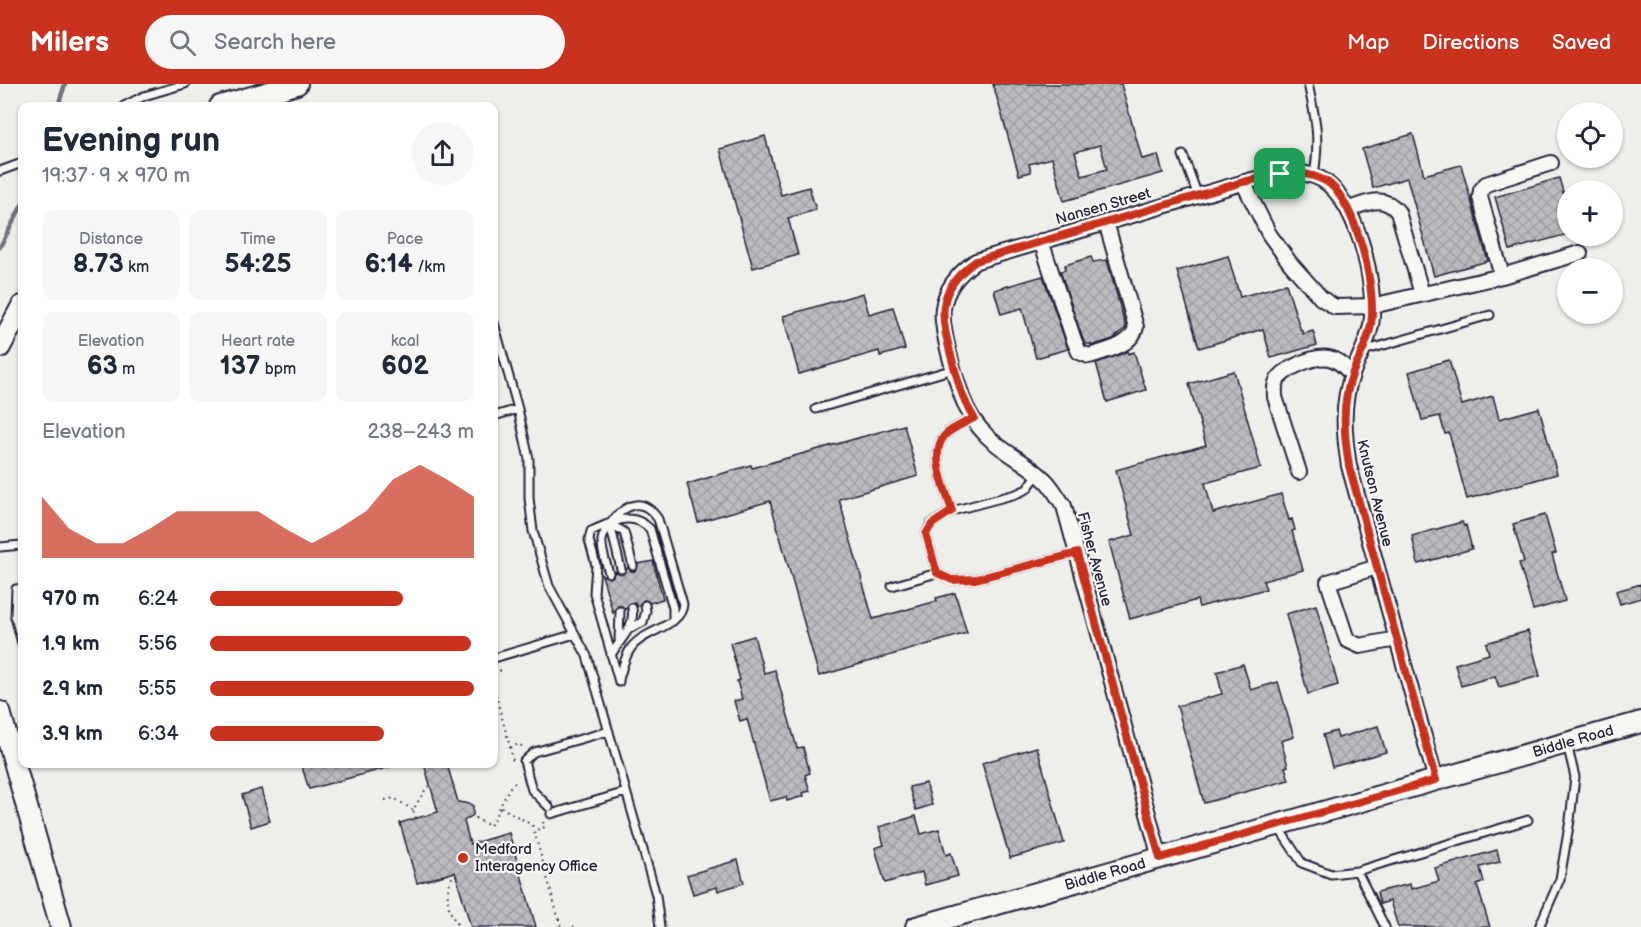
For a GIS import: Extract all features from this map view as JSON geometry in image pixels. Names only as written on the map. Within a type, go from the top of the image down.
[{"type":"main road","points":[[234,102],[297,84]]},
{"type":"main road","points":[[0,347],[18,313]]},
{"type":"main road","points":[[0,712],[61,927]]},
{"type":"main road","name":"Biddle Road","points":[[916,927],[1641,722]]},
{"type":"street","points":[[1502,276],[1480,197],[1481,190],[1486,184],[1551,163]]},
{"type":"street","name":"Nansen Street","points":[[944,306],[947,293],[955,281],[976,261],[1243,182],[1296,172],[1314,175]]},
{"type":"street","name":"Knutson Avenue","points":[[1314,175],[1330,185],[1349,210],[1371,285],[1371,324],[1352,375],[1344,414],[1343,433],[1349,466],[1436,780]]},
{"type":"street","points":[[1243,182],[1269,234],[1290,263],[1321,298],[1335,307],[1372,306],[1502,276],[1580,253]]},
{"type":"street","points":[[1349,210],[1371,202],[1392,205],[1398,212],[1422,294]]},
{"type":"street","points":[[1041,241],[1079,352],[1089,356],[1127,342],[1134,335],[1136,327],[1106,222]]},
{"type":"street","name":"Fisher Avenue","points":[[944,306],[942,317],[944,330],[962,399],[986,435],[1050,484],[1064,506],[1160,858]]},
{"type":"street","points":[[1299,472],[1275,397],[1274,387],[1277,380],[1290,368],[1318,358],[1329,358],[1341,363],[1352,375]]},
{"type":"street","points":[[1377,567],[1328,582],[1347,640],[1355,646],[1360,646],[1397,639]]},
{"type":"lane","points":[[132,102],[184,84]]},
{"type":"lane","points":[[1308,84],[1317,123],[1318,150],[1314,175]]},
{"type":"lane","points":[[1183,155],[1198,196]]},
{"type":"lane","points":[[0,171],[18,164]]},
{"type":"lane","points":[[1362,351],[1490,315]]},
{"type":"lane","points":[[498,337],[529,459],[529,498],[533,531],[549,586],[587,656],[656,895],[660,927]]},
{"type":"lane","points":[[816,408],[954,369]]},
{"type":"lane","points":[[498,415],[518,409]]},
{"type":"lane","points":[[952,511],[938,459],[939,444],[946,433],[974,418]]},
{"type":"lane","points":[[937,573],[926,534],[932,524],[952,511],[1016,494],[1026,489],[1038,474]]},
{"type":"lane","points":[[609,573],[602,550],[602,538],[610,524],[620,512],[631,506],[641,504],[651,509],[658,519],[683,604],[683,611],[673,621],[641,638],[631,647],[623,663],[619,682],[594,593],[596,565],[589,540],[591,531],[610,524],[628,518],[641,520],[650,529],[673,608],[673,621]]},
{"type":"lane","points":[[610,524],[624,532],[633,566]]},
{"type":"lane","points":[[610,524],[621,569]]},
{"type":"lane","points":[[0,547],[18,545]]},
{"type":"lane","points":[[892,586],[937,573],[952,580],[976,579],[1077,553]]},
{"type":"lane","points":[[18,589],[16,589],[18,606]]},
{"type":"lane","points":[[611,656],[619,640],[631,628],[643,622],[645,605]]},
{"type":"lane","points":[[631,628],[634,616],[632,608]]},
{"type":"lane","points":[[619,640],[620,611]]},
{"type":"lane","points":[[498,657],[575,634]]},
{"type":"lane","points":[[609,731],[534,753],[524,761],[532,790],[550,810],[626,792]]},
{"type":"lane","points":[[1539,927],[1560,879],[1570,820],[1575,777],[1567,743]]},
{"type":"lane","points":[[1277,825],[1302,863],[1331,873],[1357,870],[1528,820]]},
{"type":"lane","points":[[1357,870],[1385,927]]},
{"type":"path","points":[[498,672],[500,666]]},
{"type":"path","points":[[498,704],[513,763],[519,763]]},
{"type":"path","points":[[510,747],[520,744],[523,751]]},
{"type":"path","points":[[475,818],[490,826],[511,785],[523,778]]},
{"type":"path","points":[[413,810],[427,787],[431,786]]},
{"type":"path","points":[[385,800],[394,798],[413,810],[416,818]]},
{"type":"path","points":[[500,806],[532,825],[561,927]]},
{"type":"path","points":[[534,831],[545,827],[542,816]]},
{"type":"path","points":[[455,872],[449,886],[448,902],[454,919],[460,927]]},
{"type":"building","points":[[993,84],[1121,84],[1142,159],[1158,155],[1163,173],[1064,201],[1052,158],[1029,164],[1031,172],[1019,175]],"holes":[[[1100,145],[1107,169],[1082,176],[1075,152]]]},
{"type":"building","points":[[1413,134],[1424,175],[1461,165],[1488,261],[1434,276],[1407,178],[1373,188],[1362,149]]},
{"type":"building","points":[[765,136],[781,195],[809,187],[816,210],[788,218],[798,255],[753,268],[720,149]]},
{"type":"building","points":[[1559,178],[1560,180],[1557,180],[1557,237],[1510,250],[1495,197]]},
{"type":"building","points":[[1228,256],[1240,297],[1286,284],[1301,331],[1303,334],[1313,331],[1317,345],[1271,358],[1263,329],[1199,348],[1177,271]]},
{"type":"building","points":[[1091,257],[1093,262],[1107,260],[1126,328],[1113,339],[1091,346],[1091,344],[1085,344],[1082,337],[1060,271],[1065,270],[1065,265]]},
{"type":"building","points":[[1043,276],[1068,349],[1036,358],[1022,308],[1001,314],[994,290]]},
{"type":"building","points":[[863,293],[869,314],[893,307],[905,349],[880,356],[879,351],[799,374],[783,316]]},
{"type":"building","points":[[1128,351],[1128,354],[1134,352],[1146,390],[1107,402],[1096,363]]},
{"type":"building","points":[[1449,360],[1462,405],[1493,396],[1499,419],[1539,408],[1557,474],[1467,499],[1449,433],[1445,434],[1440,416],[1422,420],[1409,372]]},
{"type":"building","points":[[1234,371],[1261,468],[1205,483],[1213,513],[1281,494],[1289,520],[1292,519],[1295,530],[1292,531],[1303,570],[1263,581],[1266,589],[1199,607],[1197,600],[1130,619],[1109,542],[1134,535],[1116,470],[1206,445],[1189,384]]},
{"type":"building","points":[[904,425],[918,476],[839,499],[873,619],[937,601],[936,598],[955,593],[967,633],[819,676],[770,501],[698,522],[687,484]]},
{"type":"building","points":[[1545,515],[1556,553],[1552,554],[1565,601],[1533,610],[1519,563],[1524,562],[1513,524]]},
{"type":"building","points":[[1462,522],[1464,526],[1466,525],[1472,549],[1418,564],[1412,536]]},
{"type":"building","points":[[653,561],[663,599],[650,603],[644,600],[637,607],[635,603],[631,603],[625,610],[622,606],[618,606],[613,613],[602,575],[610,578],[614,571],[623,574],[628,567],[631,571],[635,571],[638,564]]},
{"type":"building","points":[[1641,584],[1641,598],[1620,604],[1616,591]]},
{"type":"building","points":[[1316,605],[1338,685],[1308,694],[1286,614]]},
{"type":"building","points":[[1528,631],[1540,676],[1499,687],[1495,676],[1461,686],[1455,664],[1489,654],[1486,643]]},
{"type":"building","points":[[754,636],[764,673],[775,670],[797,748],[803,747],[810,773],[805,775],[810,791],[803,793],[804,796],[787,801],[786,797],[770,801],[747,719],[740,721],[734,701],[742,699],[737,681],[740,680],[730,643]]},
{"type":"building","points":[[1243,664],[1251,690],[1278,682],[1294,737],[1281,741],[1288,766],[1285,767],[1289,780],[1204,803],[1177,706],[1222,694],[1217,672]]},
{"type":"building","points":[[1378,726],[1386,752],[1332,767],[1323,735],[1336,731],[1338,738]]},
{"type":"building","points":[[1037,747],[1064,843],[1010,858],[982,763]]},
{"type":"building","points":[[302,768],[386,768],[309,789]]},
{"type":"building","name":"Medford Interagency Office","points":[[425,768],[448,768],[458,802],[473,806],[473,815],[464,821],[470,844],[509,833],[536,927],[471,927],[455,872],[417,883],[400,823],[438,812]]},
{"type":"building","points":[[926,783],[932,805],[916,810],[909,787]]},
{"type":"building","points":[[261,789],[270,821],[251,827],[242,795]]},
{"type":"building","points":[[916,816],[921,834],[939,829],[946,855],[951,853],[958,876],[925,885],[922,872],[885,883],[875,848],[884,845],[879,827]]},
{"type":"building","points":[[1497,850],[1500,862],[1480,867],[1484,882],[1477,885],[1490,927],[1398,927],[1390,901],[1380,904],[1377,892],[1410,884],[1411,889],[1439,881],[1435,868]]},
{"type":"building","points":[[738,860],[744,883],[718,891],[717,887],[693,894],[687,875]]},
{"type":"waterway","points":[[59,102],[65,84]]},
{"type":"waterway","points":[[0,247],[18,213]]},
{"type":"place","name":"Medford Interagency Office","points":[[463,858]]},
{"type":"route","points":[[1296,172],[1314,175],[1330,185],[1349,210],[1362,249],[1371,285],[1371,324],[1347,394],[1343,433],[1349,466],[1436,780],[1160,858],[1077,553],[976,579],[952,580],[937,573],[926,534],[932,524],[952,511],[938,459],[939,444],[946,433],[974,418],[962,399],[942,317],[947,293],[965,269],[976,261],[1243,182],[1280,174],[1296,172]]}]
